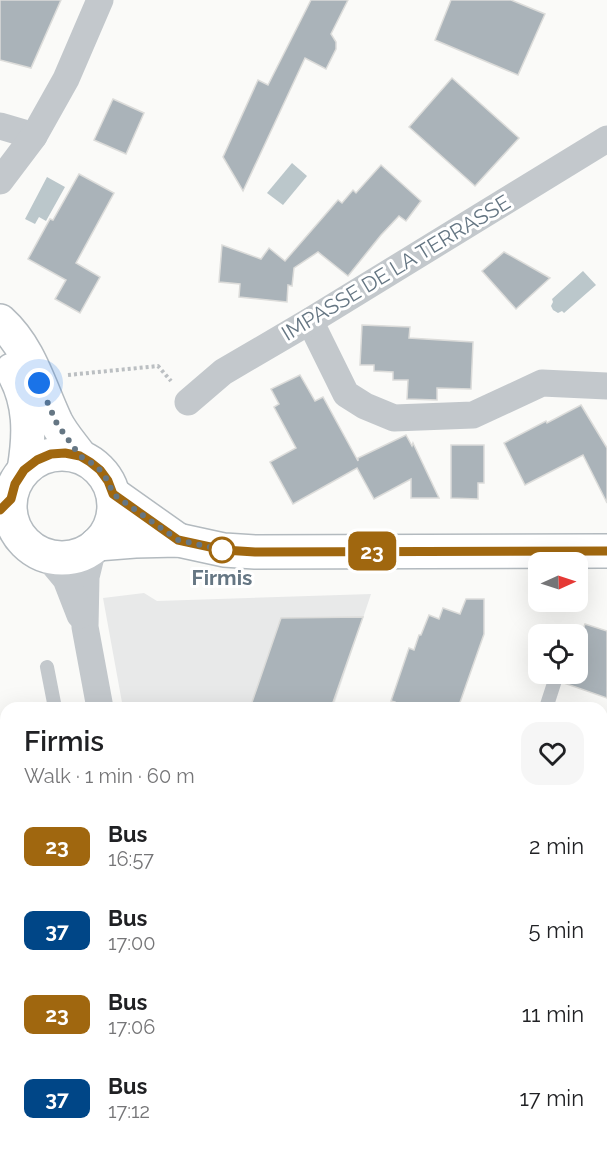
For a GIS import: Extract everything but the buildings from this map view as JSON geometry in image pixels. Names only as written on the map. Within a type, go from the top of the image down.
[{"type":"street","points":[[0,181],[34,136],[66,79],[100,0]]},
{"type":"street","points":[[0,126],[34,136]]},
{"type":"street","name":"IMPASSE DE LA TERRASSE","points":[[188,402],[223,372],[607,139]]},
{"type":"street","points":[[0,321],[9,328],[26,351],[57,424],[80,456]]},
{"type":"street","points":[[310,321],[346,394],[365,406],[394,418],[473,415],[542,383],[607,386]]},
{"type":"street","points":[[0,352],[18,381],[26,407],[29,433],[24,470]]},
{"type":"street","points":[[85,627],[86,577],[95,546],[104,536],[113,516],[113,494],[108,481],[90,462],[80,456],[65,453],[51,454],[37,460],[24,470],[5,505],[16,529],[28,545],[41,553],[66,579],[85,627],[99,702]]},
{"type":"street","points":[[113,494],[178,540]]},
{"type":"street","points":[[0,551],[41,553],[65,558],[75,556],[95,546],[135,541],[178,540],[224,550],[255,552],[607,551]]},
{"type":"lane","points":[[47,667],[54,702]]},
{"type":"lane","points":[[548,702],[554,684]]},
{"type":"path","points":[[59,376],[158,366],[188,402]]},
{"type":"shaded area","points":[[292,163],[307,176],[283,205],[267,193]]},
{"type":"shaded area","points":[[47,177],[65,187],[46,221],[39,217],[35,224],[25,219]]},
{"type":"shaded area","points":[[583,271],[596,285],[564,313],[553,310],[552,299]]},
{"type":"shaded area","points":[[144,593],[157,601],[371,594],[335,702],[122,702],[103,598]]},
{"type":"bus line","name":"23","points":[[0,510],[11,499],[15,484],[24,470],[37,460],[51,454],[65,453],[80,456],[100,470],[113,494],[142,516],[178,540],[201,546],[255,552],[607,551]]},
{"type":"place","name":"Firmis","points":[[222,550]]},
{"type":"route","points":[[39,383],[57,424],[80,456],[100,470],[113,494],[178,540],[224,550],[222,550]]}]
